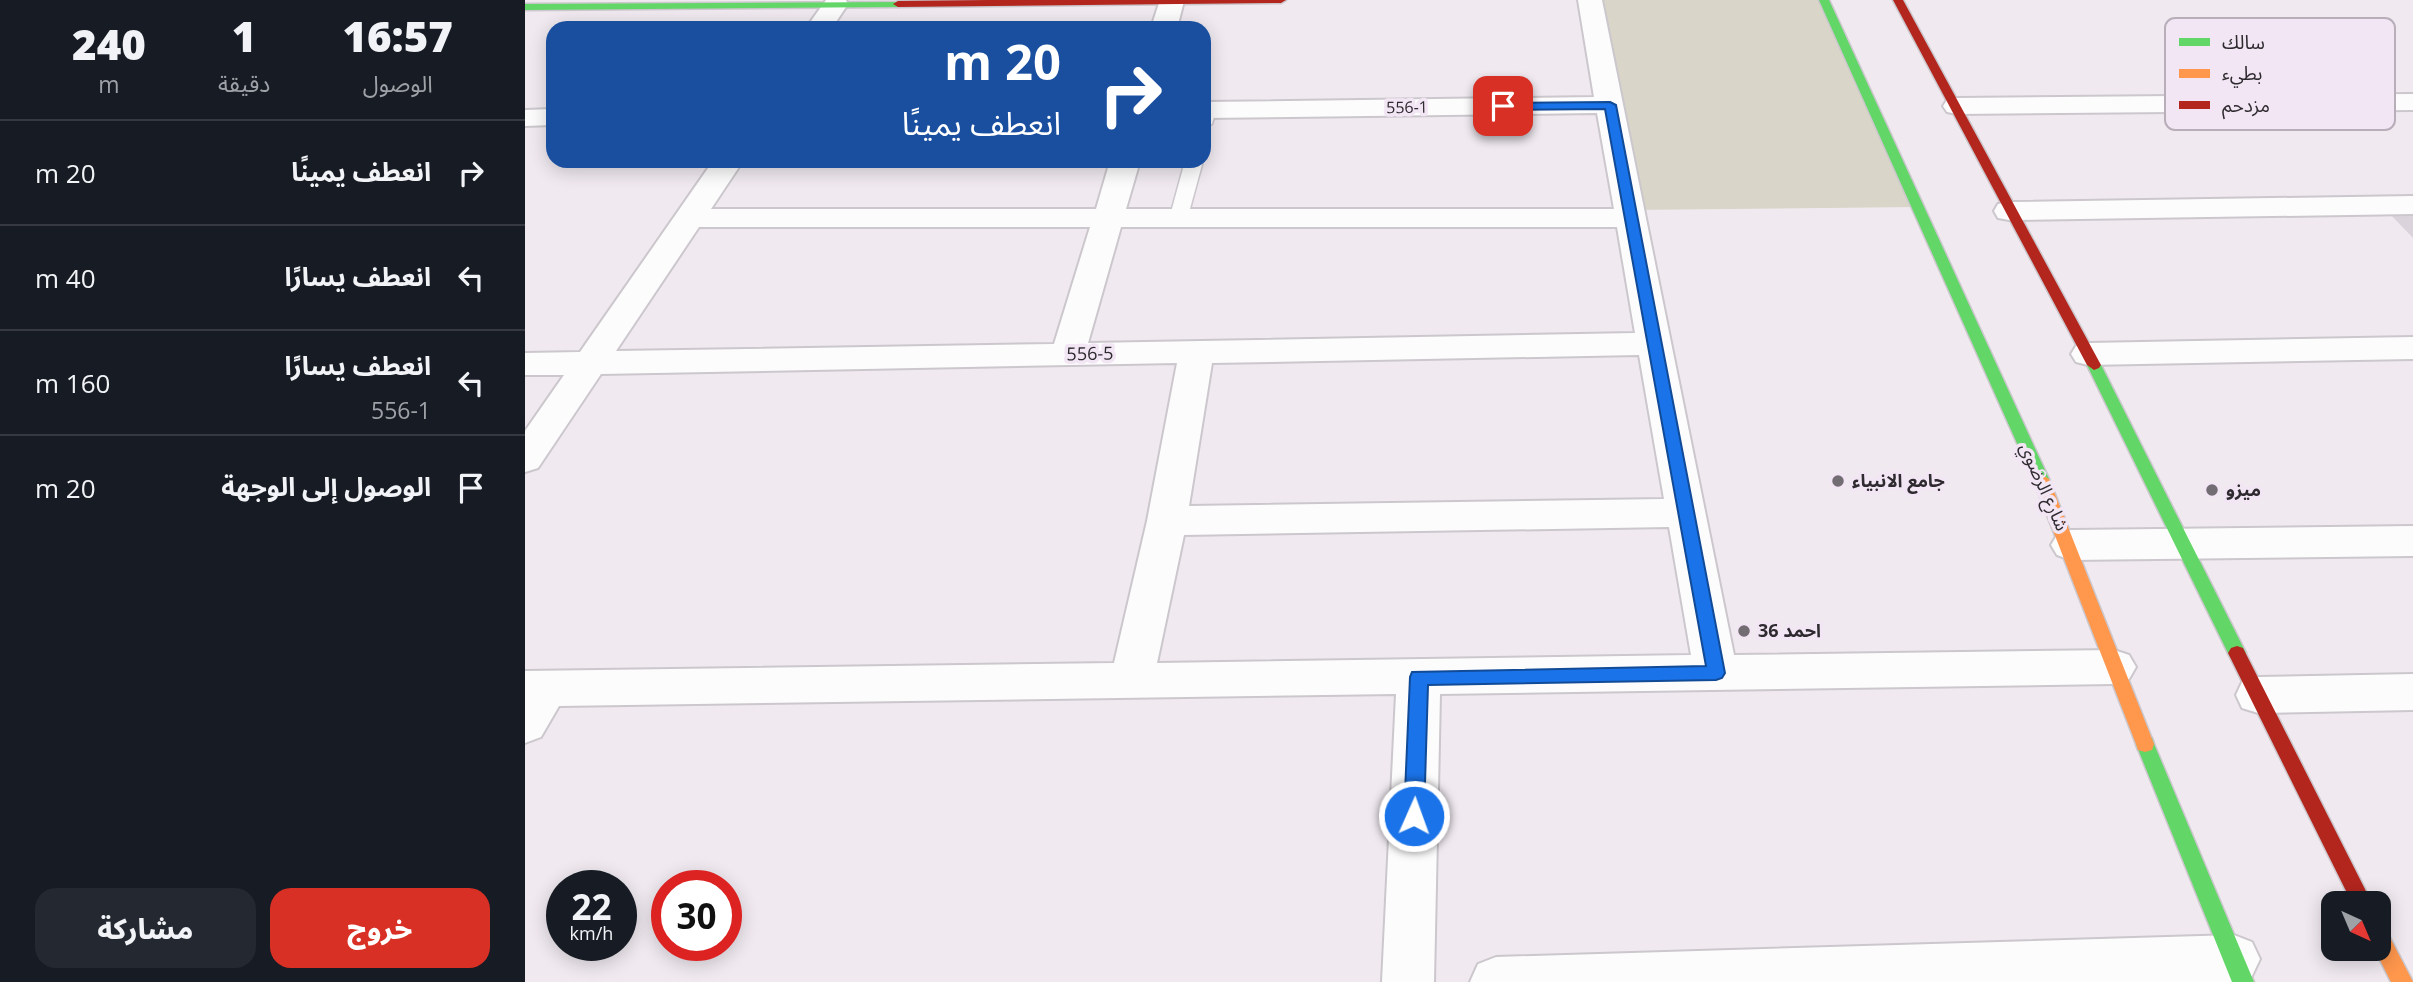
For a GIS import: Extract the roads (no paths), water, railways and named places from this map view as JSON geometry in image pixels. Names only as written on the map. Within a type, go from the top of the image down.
[{"type":"street","points":[[525,6],[1282,0]]},
{"type":"street","points":[[1590,0],[1716,673]]},
{"type":"street","name":"شارع الرضوي","points":[[1824,0],[2071,545],[2114,667],[2238,971]]},
{"type":"street","points":[[1898,0],[2088,354],[2356,891]]},
{"type":"street","points":[[1166,21],[1172,1]]},
{"type":"street","points":[[824,21],[836,4]]},
{"type":"street","points":[[2395,102],[2413,102]]},
{"type":"street","points":[[1957,106],[2165,104]]},
{"type":"street","name":"556-1","points":[[1211,115],[1610,105]]},
{"type":"street","points":[[525,118],[546,117]]},
{"type":"street","points":[[525,459],[723,168]]},
{"type":"street","points":[[1068,354],[1123,168]]},
{"type":"street","points":[[2009,211],[2413,205]]},
{"type":"street","points":[[689,218],[1631,218]]},
{"type":"street","name":"556-5","points":[[525,364],[1655,344]]},
{"type":"street","points":[[2088,354],[2413,348]]},
{"type":"street","points":[[1131,682],[1167,521],[1196,352]]},
{"type":"street","points":[[1167,521],[1686,513]]},
{"type":"street","points":[[2071,545],[2413,541]]},
{"type":"street","points":[[532,701],[1131,682],[2114,667]]},
{"type":"street","points":[[1408,982],[1419,677]]},
{"type":"street","points":[[2258,695],[2413,692]]},
{"type":"street","points":[[1496,982],[2238,971]]},
{"type":"lane","points":[[1179,216],[1192,168]]},
{"type":"place","name":"جامع الانبياء","points":[[1838,481]]},
{"type":"place","name":"ميزو","points":[[2212,490]]},
{"type":"place","name":"احمد 36","points":[[1744,631]]}]
